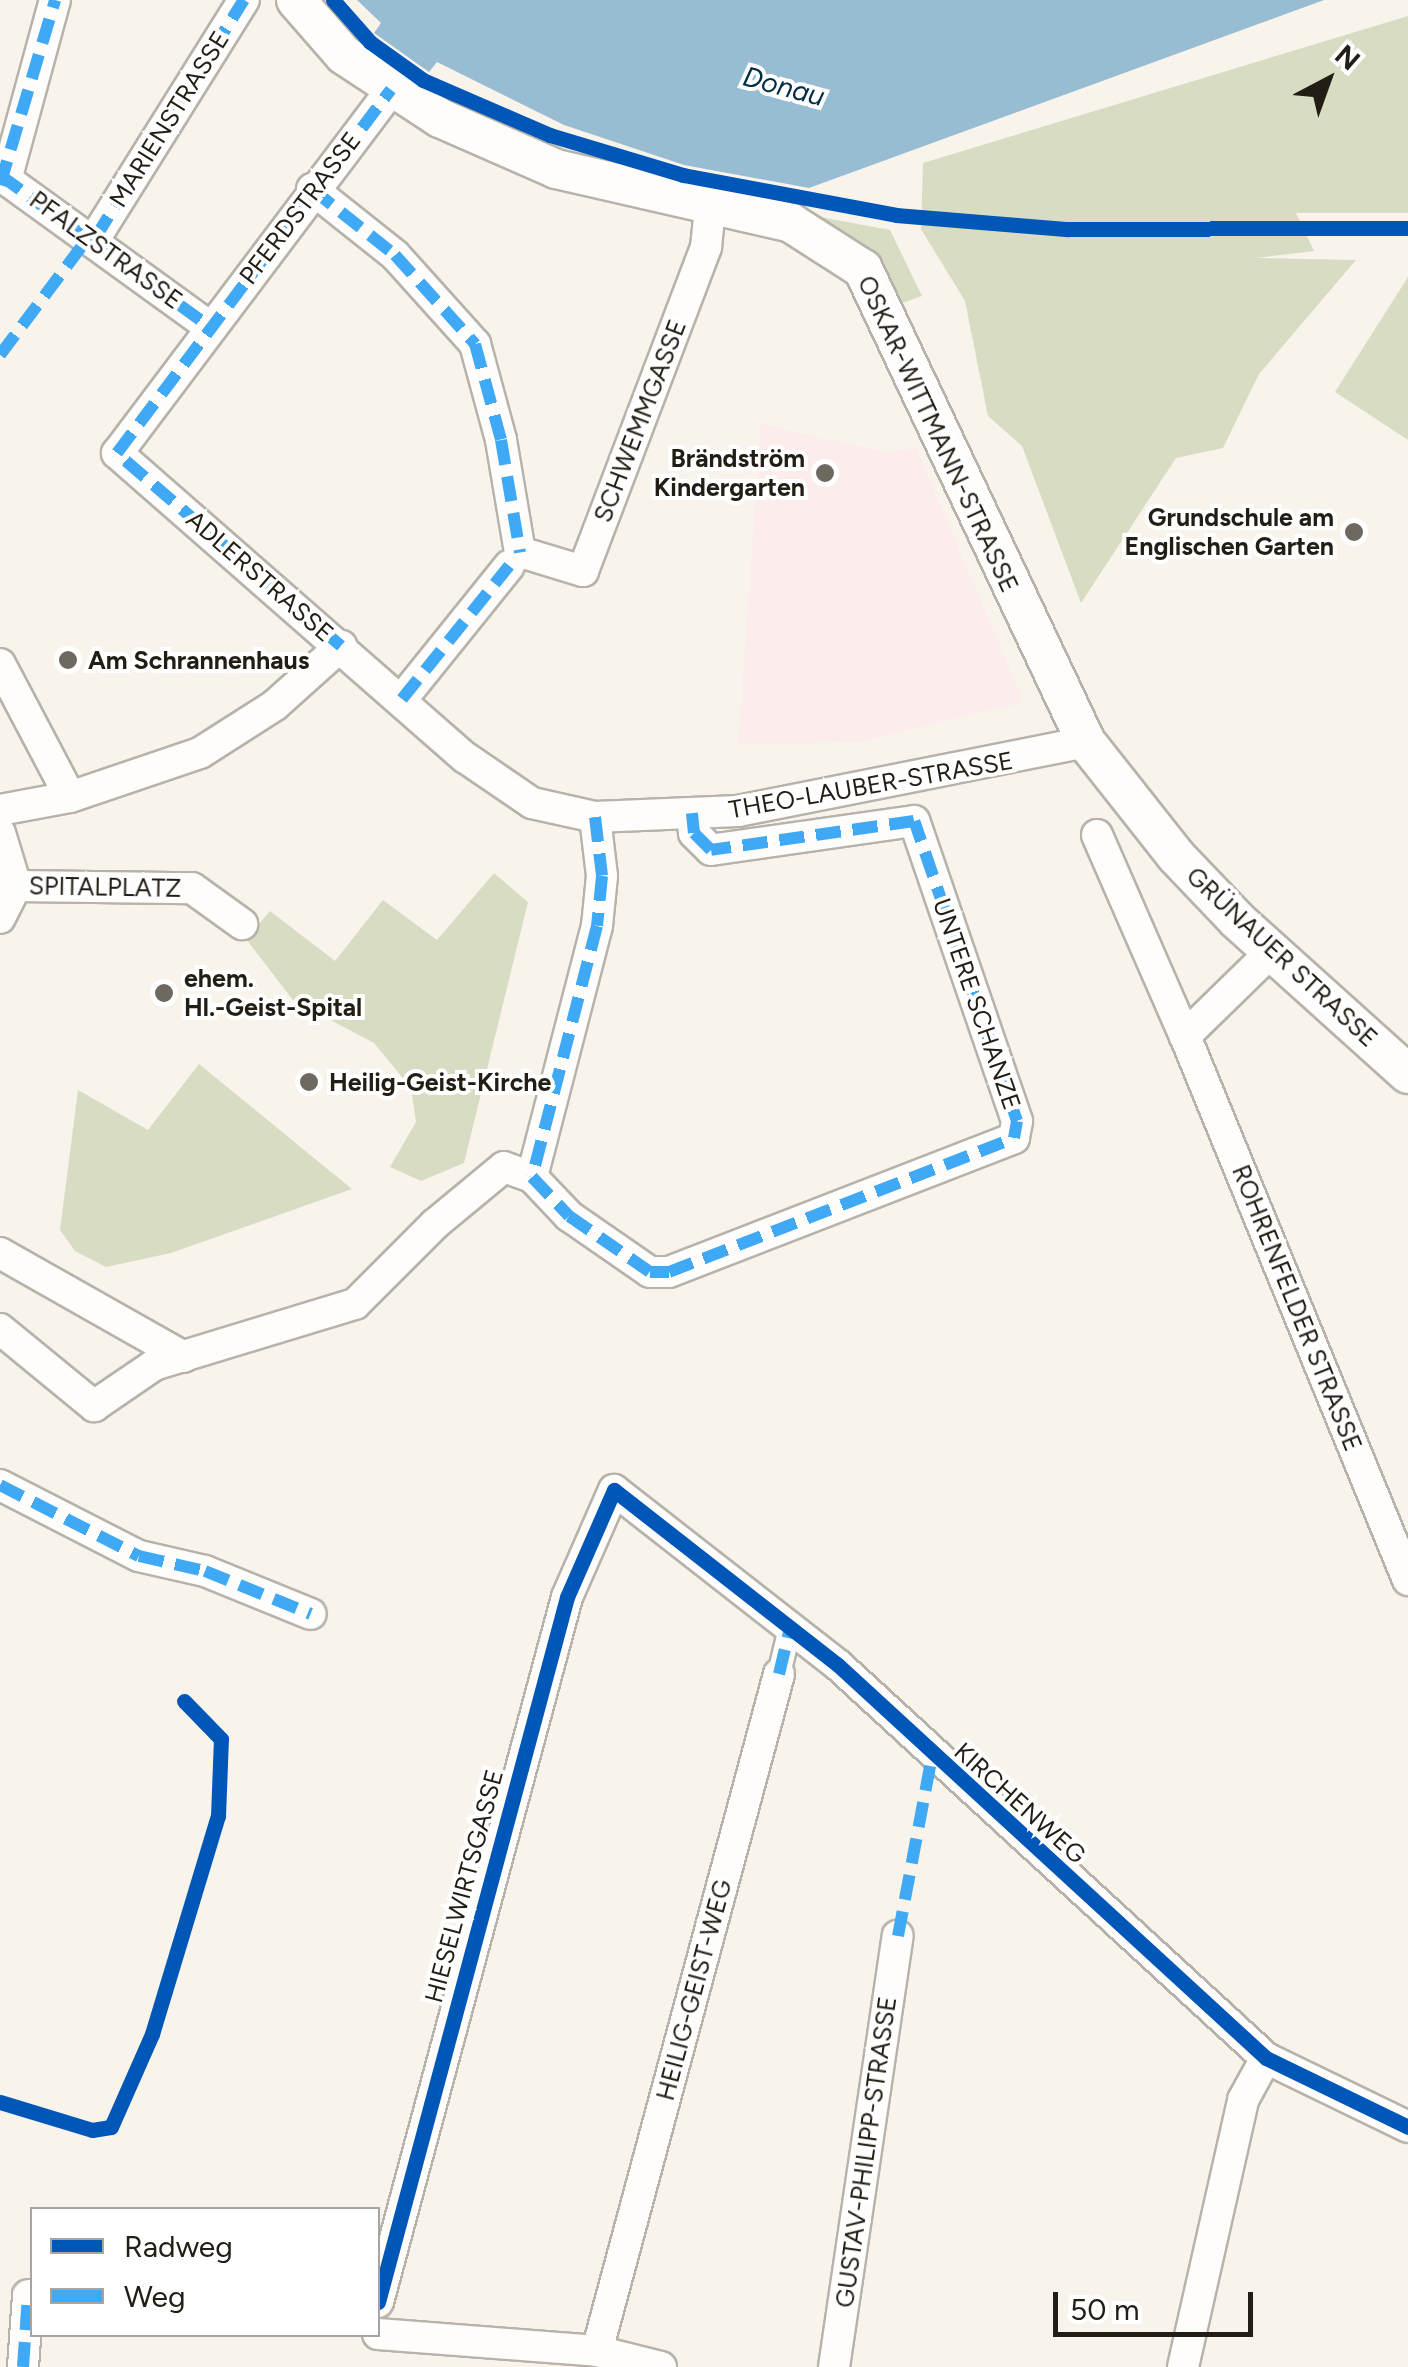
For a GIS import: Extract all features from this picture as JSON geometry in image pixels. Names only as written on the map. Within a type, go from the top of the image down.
[{"type":"street","points":[[3,178],[56,0]]},
{"type":"street","name":"MARIENSTRASSE","points":[[94,238],[244,0]]},
{"type":"street","name":"OSKAR-WITTMANN-STRASSE","points":[[296,0],[320,33],[390,90],[556,168],[710,208],[791,224],[863,269],[1086,742]]},
{"type":"street","name":"PFERDSTRASSE","points":[[117,453],[390,90]]},
{"type":"street","name":"PFALZSTRASSE","points":[[3,178],[94,238],[210,327]]},
{"type":"street","points":[[312,189],[395,255],[476,344],[502,440],[514,559],[402,699]]},
{"type":"street","name":"SCHWEMMGASSE","points":[[514,559],[583,571],[706,248],[710,208]]},
{"type":"street","name":"ADLERSTRASSE","points":[[117,453],[466,758],[532,803],[595,818]]},
{"type":"street","points":[[0,810],[70,797],[200,752],[275,705],[341,646]]},
{"type":"street","points":[[0,664],[70,797]]},
{"type":"street","name":"THEO-LAUBER-STRASSE","points":[[595,818],[738,811],[1086,742]]},
{"type":"street","name":"GRÜNAUER STRASSE","points":[[1086,742],[1176,856],[1272,951],[1408,1074]]},
{"type":"street","name":"UNTERE SCHANZE","points":[[532,1176],[569,1216],[650,1272],[670,1272],[1014,1138],[1017,1120],[914,821],[711,850],[694,833],[692,813]]},
{"type":"street","points":[[0,1329],[94,1406],[112,1398],[154,1365],[355,1304],[435,1224],[504,1167],[532,1176],[598,926],[602,876],[595,818]]},
{"type":"street","points":[[0,833],[16,886],[0,918]]},
{"type":"street","name":"ROHRENFELDER STRASSE","points":[[1096,835],[1186,1036],[1408,1580]]},
{"type":"street","name":"SPITALPLATZ","points":[[16,886],[192,888],[242,924]]},
{"type":"street","points":[[1186,1036],[1272,951]]},
{"type":"street","points":[[0,1252],[184,1358]]},
{"type":"street","points":[[0,1484],[139,1556],[205,1571],[312,1614]]},
{"type":"street","name":"KIRCHENWEG","points":[[614,1490],[838,1665],[1266,2058],[1408,2128]]},
{"type":"street","name":"HIESELWIRTSGASSE","points":[[380,2295],[567,1598],[614,1490]]},
{"type":"street","name":"HEILIG-GEIST-WEG","points":[[598,2350],[790,1628]]},
{"type":"street","name":"GUSTAV-PHILIPP-STRASSE","points":[[834,2367],[898,1936]]},
{"type":"street","points":[[1184,2367],[1242,2100],[1266,2058]]},
{"type":"street","points":[[20,2292],[23,2367]]},
{"type":"street","points":[[380,2334],[598,2350],[662,2367]]},
{"type":"shaded area","points":[[761,424],[885,452],[916,448],[1024,702],[861,742],[738,745]]},
{"type":"green space","points":[[1408,16],[1408,213],[1296,213],[1314,251],[1256,258],[1356,260],[1259,374],[1223,448],[1176,458],[1081,603],[1022,446],[988,416],[965,301],[921,229],[923,163]]},
{"type":"green space","points":[[810,215],[890,230],[922,296],[900,304],[877,257]]},
{"type":"green space","points":[[1408,277],[1408,440],[1335,392]]},
{"type":"green space","points":[[494,873],[528,902],[464,1163],[421,1181],[390,1167],[416,1122],[411,1088],[374,1043],[293,1000],[246,939],[270,911],[335,961],[383,900],[437,940]]},
{"type":"green space","points":[[199,1064],[352,1189],[171,1253],[106,1267],[75,1251],[60,1230],[78,1090],[148,1130]]},
{"type":"water","name":"Donau","points":[[357,0],[1324,0],[809,188],[684,165],[564,125],[437,62],[429,72],[374,33],[381,23]]},
{"type":"marked path","points":[[0,185],[55,0]]},
{"type":"marked path","points":[[95,238],[244,0]]},
{"type":"marked path","points":[[341,646],[117,453],[391,90]]},
{"type":"marked path","points":[[0,175],[210,327]]},
{"type":"marked path","points":[[312,189],[395,255],[475,344],[501,440],[520,552]]},
{"type":"marked path","points":[[0,355],[90,235]]},
{"type":"marked path","points":[[402,699],[509,566]]},
{"type":"marked path","points":[[595,817],[602,876],[597,926],[532,1177],[569,1216],[650,1272],[669,1272],[1014,1138],[1017,1121],[914,821],[711,850],[694,833],[692,813]]},
{"type":"marked path","points":[[0,1485],[139,1556],[205,1571],[311,1614]]},
{"type":"marked path","points":[[779,1674],[790,1628]]},
{"type":"marked path","points":[[898,1936],[932,1756]]},
{"type":"marked path","points":[[23,2367],[28,2295]]},
{"type":"cycle path","points":[[333,0],[370,42],[423,80],[550,135],[683,175],[896,215],[1068,229],[1408,228]]},
{"type":"cycle path","points":[[380,2295],[567,1597],[614,1490],[838,1665],[1266,2058],[1408,2127]]},
{"type":"cycle path","points":[[0,2102],[92,2130],[111,2127],[152,2034],[218,1816],[221,1739],[184,1701]]},
{"type":"place","name":"Brändström Kindergarten","points":[[825,473]]},
{"type":"place","name":"Grundschule am Englischen Garten","points":[[1354,532]]},
{"type":"place","name":"Am Schrannenhaus","points":[[68,660]]},
{"type":"place","name":"ehem. Hl.-Geist-Spital","points":[[164,993]]},
{"type":"place","name":"Heilig-Geist-Kirche","points":[[309,1082]]}]
